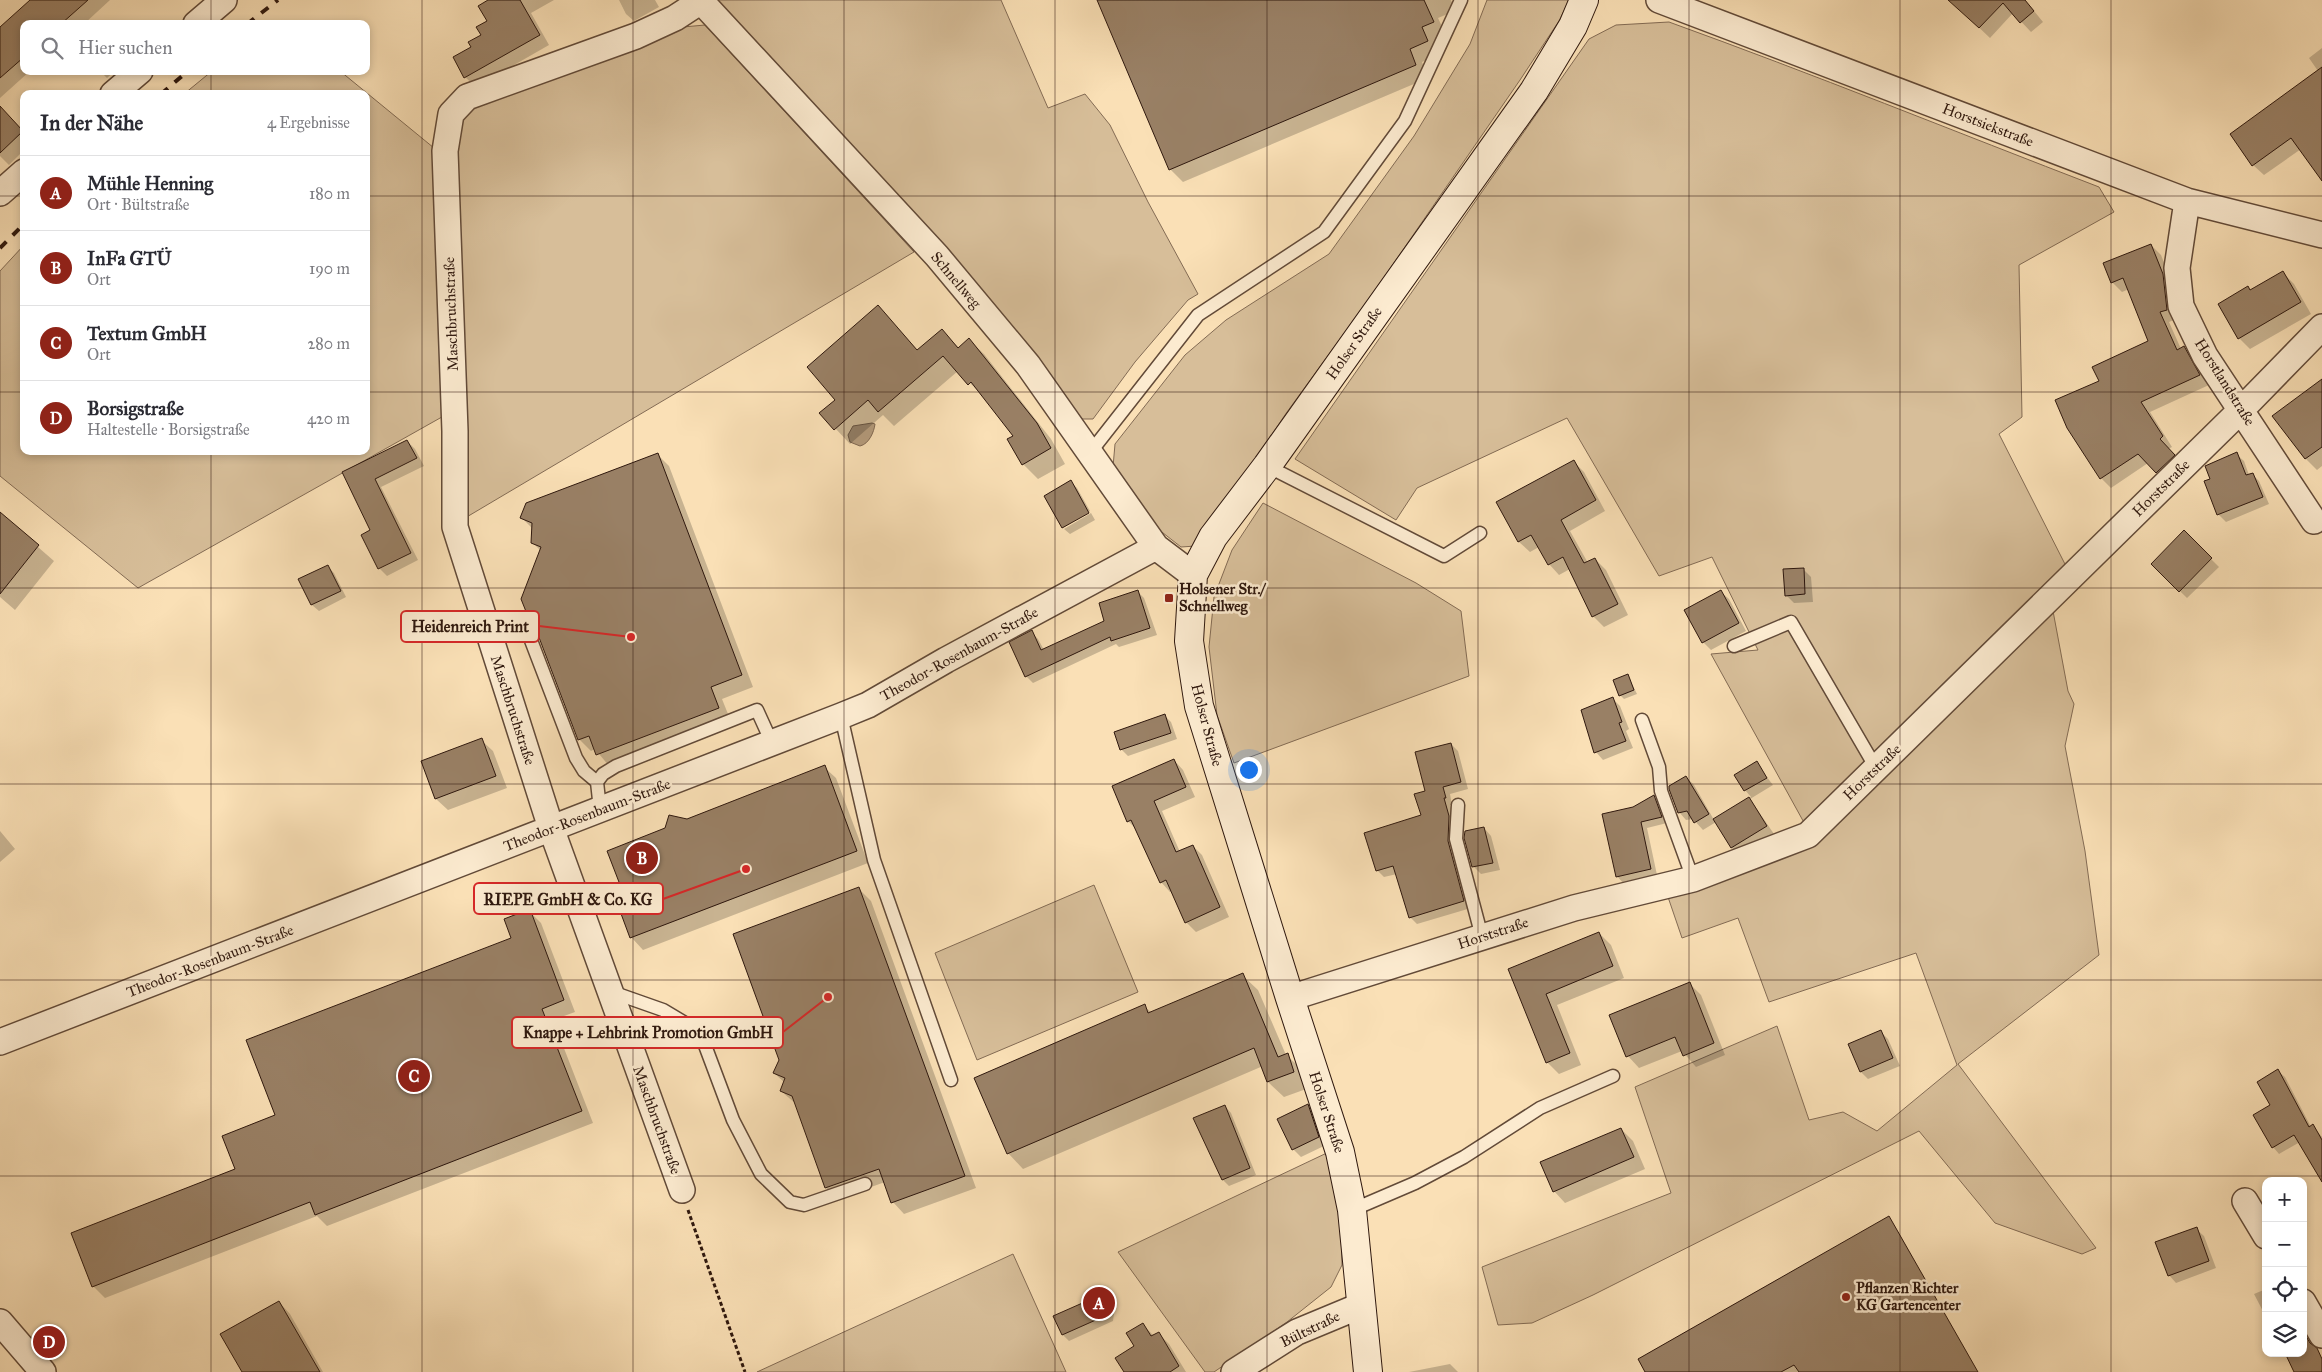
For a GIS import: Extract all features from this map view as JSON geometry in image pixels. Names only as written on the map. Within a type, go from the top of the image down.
[{"type":"main road","name":"Holser Straße","points":[[1368,1372],[1352,1210],[1340,1152],[1199,706],[1189,641],[1193,575],[1213,537],[1267,466],[1534,91],[1573,26],[1584,0]]},
{"type":"street","points":[[201,20],[224,0]]},
{"type":"street","name":"Horstsiekstraße","points":[[1659,0],[2186,201],[2322,235]]},
{"type":"street","name":"Schnellweg","points":[[700,1],[937,256],[1028,365],[1156,547],[1193,575]]},
{"type":"street","name":"Maschbruchstraße","points":[[682,1190],[551,828],[456,527],[455,431],[445,152],[451,114],[466,97],[636,36],[675,18],[700,1]]},
{"type":"street","points":[[118,90],[135,75]]},
{"type":"street","points":[[0,193],[20,176]]},
{"type":"street","name":"Horstlandstraße","points":[[2186,201],[2177,268],[2181,306],[2205,356],[2242,408],[2314,521]]},
{"type":"street","name":"Horststraße","points":[[1290,998],[1574,908],[1693,879],[1808,835],[2322,327]]},
{"type":"street","name":"Theodor-Rosenbaum-Straße","points":[[0,1042],[468,862],[868,705],[946,660],[1156,547]]},
{"type":"street","points":[[2245,1201],[2262,1229]]},
{"type":"street","name":"Bültstraße","points":[[1234,1372],[1297,1332],[1362,1305]]},
{"type":"street","points":[[2307,1309],[2322,1335]]},
{"type":"street","points":[[0,1322],[43,1372]]},
{"type":"lane","points":[[1089,454],[1198,315],[1324,232],[1405,122],[1461,0]]},
{"type":"lane","points":[[1267,466],[1444,556],[1480,533]]},
{"type":"lane","points":[[488,633],[524,622],[576,758],[584,771],[596,782],[600,809]]},
{"type":"lane","points":[[1734,646],[1791,622],[1876,768]]},
{"type":"lane","points":[[596,782],[603,774],[616,766],[757,710],[772,743]]},
{"type":"lane","points":[[841,716],[874,860],[951,1080]]},
{"type":"lane","points":[[1642,720],[1659,767],[1661,791],[1693,879]]},
{"type":"lane","points":[[1458,805],[1456,838],[1482,937]]},
{"type":"lane","points":[[609,992],[662,1010],[700,1032],[733,1120],[761,1174],[790,1202],[804,1206],[865,1184]]},
{"type":"lane","points":[[1352,1210],[1415,1183],[1464,1158],[1540,1108],[1612,1076]]},
{"type":"path","name":"Maschbruchstraße","points":[[682,1190],[692,1226],[745,1372]]},
{"type":"shaded area","points":[[712,0],[1001,0],[1048,108],[1085,94],[1110,125],[1148,202],[1198,294],[1188,300],[1135,362],[1093,419],[1082,419]]},
{"type":"shaded area","points":[[1487,0],[1569,0],[1559,21],[1520,80],[1369,299],[1287,412],[1196,546],[1181,547],[1158,529],[1113,467],[1115,444],[1185,355],[1226,320],[1329,254],[1414,136],[1470,44]]},
{"type":"shaded area","points":[[1669,22],[2099,187],[2114,212],[2019,265],[2022,417],[1999,434],[2069,572],[1807,828],[1711,654],[1758,650],[1712,557],[1659,576],[1567,418],[1417,488],[1396,520],[1295,459],[1589,39],[1616,25]]},
{"type":"shaded area","points":[[705,25],[914,252],[465,518],[452,150],[462,116],[482,100],[683,27]]},
{"type":"shaded area","points":[[207,75],[345,75],[363,90],[189,90]]},
{"type":"shaded area","points":[[370,96],[434,148],[449,413],[138,588],[0,476],[0,271],[20,249],[20,455],[370,455]]},
{"type":"shaded area","points":[[875,424],[874,431],[866,443],[860,446],[850,442],[848,435],[853,426]]},
{"type":"shaded area","points":[[1263,503],[1416,583],[1461,611],[1469,676],[1234,763],[1217,715],[1209,647],[1214,597],[1232,550]]},
{"type":"shaded area","points":[[2053,611],[2068,691],[2074,704],[2065,746],[2085,851],[2099,955],[1958,1064],[2096,1248],[2082,1254],[1995,1223],[1919,1131],[1593,1295],[1532,1323],[1498,1325],[1482,1267],[1671,1193],[1635,1087],[1777,1026],[1809,1120],[1843,1112],[1877,1131],[1957,1065],[1916,953],[1769,1002],[1738,918],[1682,938],[1668,897],[1816,845]]},
{"type":"shaded area","points":[[1094,885],[1138,992],[977,1060],[935,953]]},
{"type":"shaded area","points":[[1331,1151],[1341,1224],[1342,1265],[1331,1287],[1287,1322],[1214,1372],[1205,1372],[1118,1252]]},
{"type":"shaded area","points":[[1013,1254],[1066,1372],[757,1372]]},
{"type":"building","points":[[30,0],[88,0],[66,20],[20,20],[20,60],[0,78],[0,27]]},
{"type":"building","points":[[488,0],[520,0],[540,35],[464,78],[453,57],[471,47],[468,42],[481,35],[476,27],[487,21],[478,6]]},
{"type":"building","points":[[1097,0],[1424,0],[1434,22],[1422,27],[1428,41],[1410,49],[1416,65],[1169,170]]},
{"type":"building","points":[[1948,0],[2025,0],[2034,11],[2020,23],[2003,3],[1979,28]]},
{"type":"building","points":[[2322,67],[2322,181],[2291,138],[2252,166],[2230,134]]},
{"type":"building","points":[[0,106],[20,128],[20,134],[0,153]]},
{"type":"building","points":[[2151,244],[2163,274],[2167,310],[2160,312],[2177,350],[2184,346],[2200,375],[2141,402],[2163,436],[2160,439],[2175,455],[2156,473],[2138,454],[2100,479],[2067,428],[2055,400],[2099,381],[2092,367],[2148,341],[2123,278],[2111,283],[2103,263]]},
{"type":"building","points":[[2283,271],[2301,302],[2238,339],[2218,304],[2248,286],[2250,290]]},
{"type":"building","points":[[878,305],[917,350],[942,329],[958,348],[969,338],[1037,423],[1051,448],[1022,465],[1007,439],[1013,436],[971,382],[968,385],[943,356],[878,412],[868,400],[834,430],[819,413],[835,400],[807,367]]},
{"type":"building","points":[[2322,379],[2322,447],[2305,459],[2272,416]]},
{"type":"building","points":[[407,440],[417,458],[375,479],[411,553],[378,569],[361,535],[370,530],[342,472]]},
{"type":"building","points":[[2237,452],[2246,475],[2253,473],[2263,497],[2217,515],[2204,481],[2210,479],[2205,466]]},
{"type":"building","points":[[658,453],[742,675],[711,687],[719,708],[596,755],[589,736],[578,740],[532,619],[527,614],[521,599],[541,547],[531,543],[532,523],[520,518],[526,503]]},
{"type":"building","points":[[1574,460],[1596,500],[1561,520],[1584,563],[1595,558],[1618,604],[1592,617],[1563,557],[1548,565],[1531,535],[1518,542],[1496,502]]},
{"type":"building","points":[[1071,480],[1089,513],[1062,528],[1044,496]]},
{"type":"building","points":[[0,512],[39,545],[0,594]]},
{"type":"building","points":[[2184,530],[2212,558],[2179,592],[2151,564]]},
{"type":"building","points":[[328,565],[341,591],[311,605],[298,579]]},
{"type":"building","points":[[1804,568],[1805,594],[1785,596],[1783,569]]},
{"type":"building","points":[[1138,590],[1150,628],[1111,641],[1110,637],[1025,677],[1009,642],[1032,630],[1041,650],[1104,621],[1099,603]]},
{"type":"building","points":[[1721,590],[1739,623],[1702,643],[1684,610]]},
{"type":"building","points":[[1628,674],[1634,690],[1619,696],[1613,680]]},
{"type":"building","points":[[1613,697],[1622,722],[1619,723],[1626,741],[1594,753],[1581,710]]},
{"type":"building","points":[[1165,714],[1171,733],[1120,750],[1114,732]]},
{"type":"building","points":[[482,738],[496,776],[435,799],[421,761]]},
{"type":"building","points":[[1451,743],[1461,782],[1443,787],[1449,816],[1448,841],[1464,901],[1409,918],[1393,866],[1376,871],[1364,833],[1421,815],[1414,794],[1425,791],[1415,752]]},
{"type":"building","points":[[1174,759],[1186,787],[1154,801],[1176,852],[1193,845],[1220,907],[1185,923],[1166,880],[1160,883],[1131,820],[1127,822],[1112,786]]},
{"type":"building","points":[[1757,761],[1767,778],[1744,791],[1734,775]]},
{"type":"building","points":[[825,765],[857,851],[630,938],[620,911],[629,908],[607,851],[665,828],[669,815],[687,819]]},
{"type":"building","points":[[1686,776],[1709,814],[1694,823],[1687,811],[1678,813],[1669,789],[1669,786]]},
{"type":"building","points":[[1654,795],[1662,817],[1641,822],[1651,869],[1616,877],[1602,814],[1633,807]]},
{"type":"building","points":[[1749,797],[1767,826],[1731,848],[1713,819]]},
{"type":"building","points":[[1484,827],[1493,863],[1472,867],[1464,838],[1465,831]]},
{"type":"building","points":[[859,887],[965,1176],[891,1203],[879,1169],[825,1188],[792,1096],[780,1091],[785,1078],[773,1073],[779,1060],[733,934]]},
{"type":"building","points":[[530,909],[564,1000],[542,1009],[582,1111],[315,1215],[310,1202],[92,1287],[71,1233],[235,1169],[222,1136],[275,1115],[246,1040],[511,938],[504,919]]},
{"type":"building","points":[[1599,932],[1613,966],[1546,994],[1570,1053],[1546,1063],[1508,969]]},
{"type":"building","points":[[1243,973],[1278,1057],[1288,1053],[1294,1072],[1267,1082],[1254,1048],[1007,1154],[974,1078],[1145,1004],[1148,1013]]},
{"type":"building","points":[[1690,982],[1714,1043],[1683,1056],[1675,1037],[1626,1057],[1609,1015]]},
{"type":"building","points":[[1881,1030],[1893,1058],[1860,1072],[1848,1044]]},
{"type":"building","points":[[2278,1069],[2309,1127],[2313,1124],[2322,1140],[2322,1182],[2294,1135],[2272,1148],[2253,1115],[2270,1105],[2257,1082]]},
{"type":"building","points":[[1308,1104],[1319,1137],[1292,1150],[1277,1119]]},
{"type":"building","points":[[1225,1105],[1250,1168],[1222,1180],[1193,1118]]},
{"type":"building","points":[[1621,1128],[1634,1157],[1553,1192],[1540,1162]]},
{"type":"building","name":"Pflanzen Richter KG Gartencenter","points":[[1889,1216],[1978,1372],[1799,1372],[1794,1365],[1781,1372],[1645,1372],[1638,1359]]},
{"type":"building","points":[[2197,1227],[2209,1261],[2168,1276],[2155,1242]]},
{"type":"building","points":[[1100,1292],[1110,1300],[1107,1315],[1062,1335],[1053,1316],[1087,1301],[1092,1294]]},
{"type":"building","points":[[279,1301],[320,1372],[242,1372],[220,1334]]},
{"type":"building","points":[[1143,1323],[1151,1336],[1159,1332],[1179,1366],[1170,1372],[1124,1372],[1115,1358],[1134,1346],[1126,1333]]},
{"type":"building","points":[[2307,1338],[2317,1348],[2322,1359],[2322,1372],[2294,1372],[2287,1357],[2307,1357]]},
{"type":"railway","points":[[252,20],[278,0]]},
{"type":"railway","points":[[166,90],[183,75]]},
{"type":"railway","points":[[0,248],[20,228]]},
{"type":"place","name":"Holsener Str./ Schnellweg","points":[[1169,598]]},
{"type":"place","name":"Heidenreich Print","points":[[631,637]]},
{"type":"place","name":"InFa GTÜ","points":[[642,858]]},
{"type":"place","name":"RIEPE GmbH & Co. KG","points":[[746,869]]},
{"type":"place","name":"Knappe + Lehbrink Promotion GmbH","points":[[828,997]]},
{"type":"place","name":"Textum GmbH","points":[[414,1076]]},
{"type":"place","name":"Pflanzen Richter KG Gartencenter","points":[[1846,1297]]},
{"type":"place","name":"Mühle Henning","points":[[1099,1303]]},
{"type":"place","name":"Borsigstraße","points":[[49,1342]]}]
